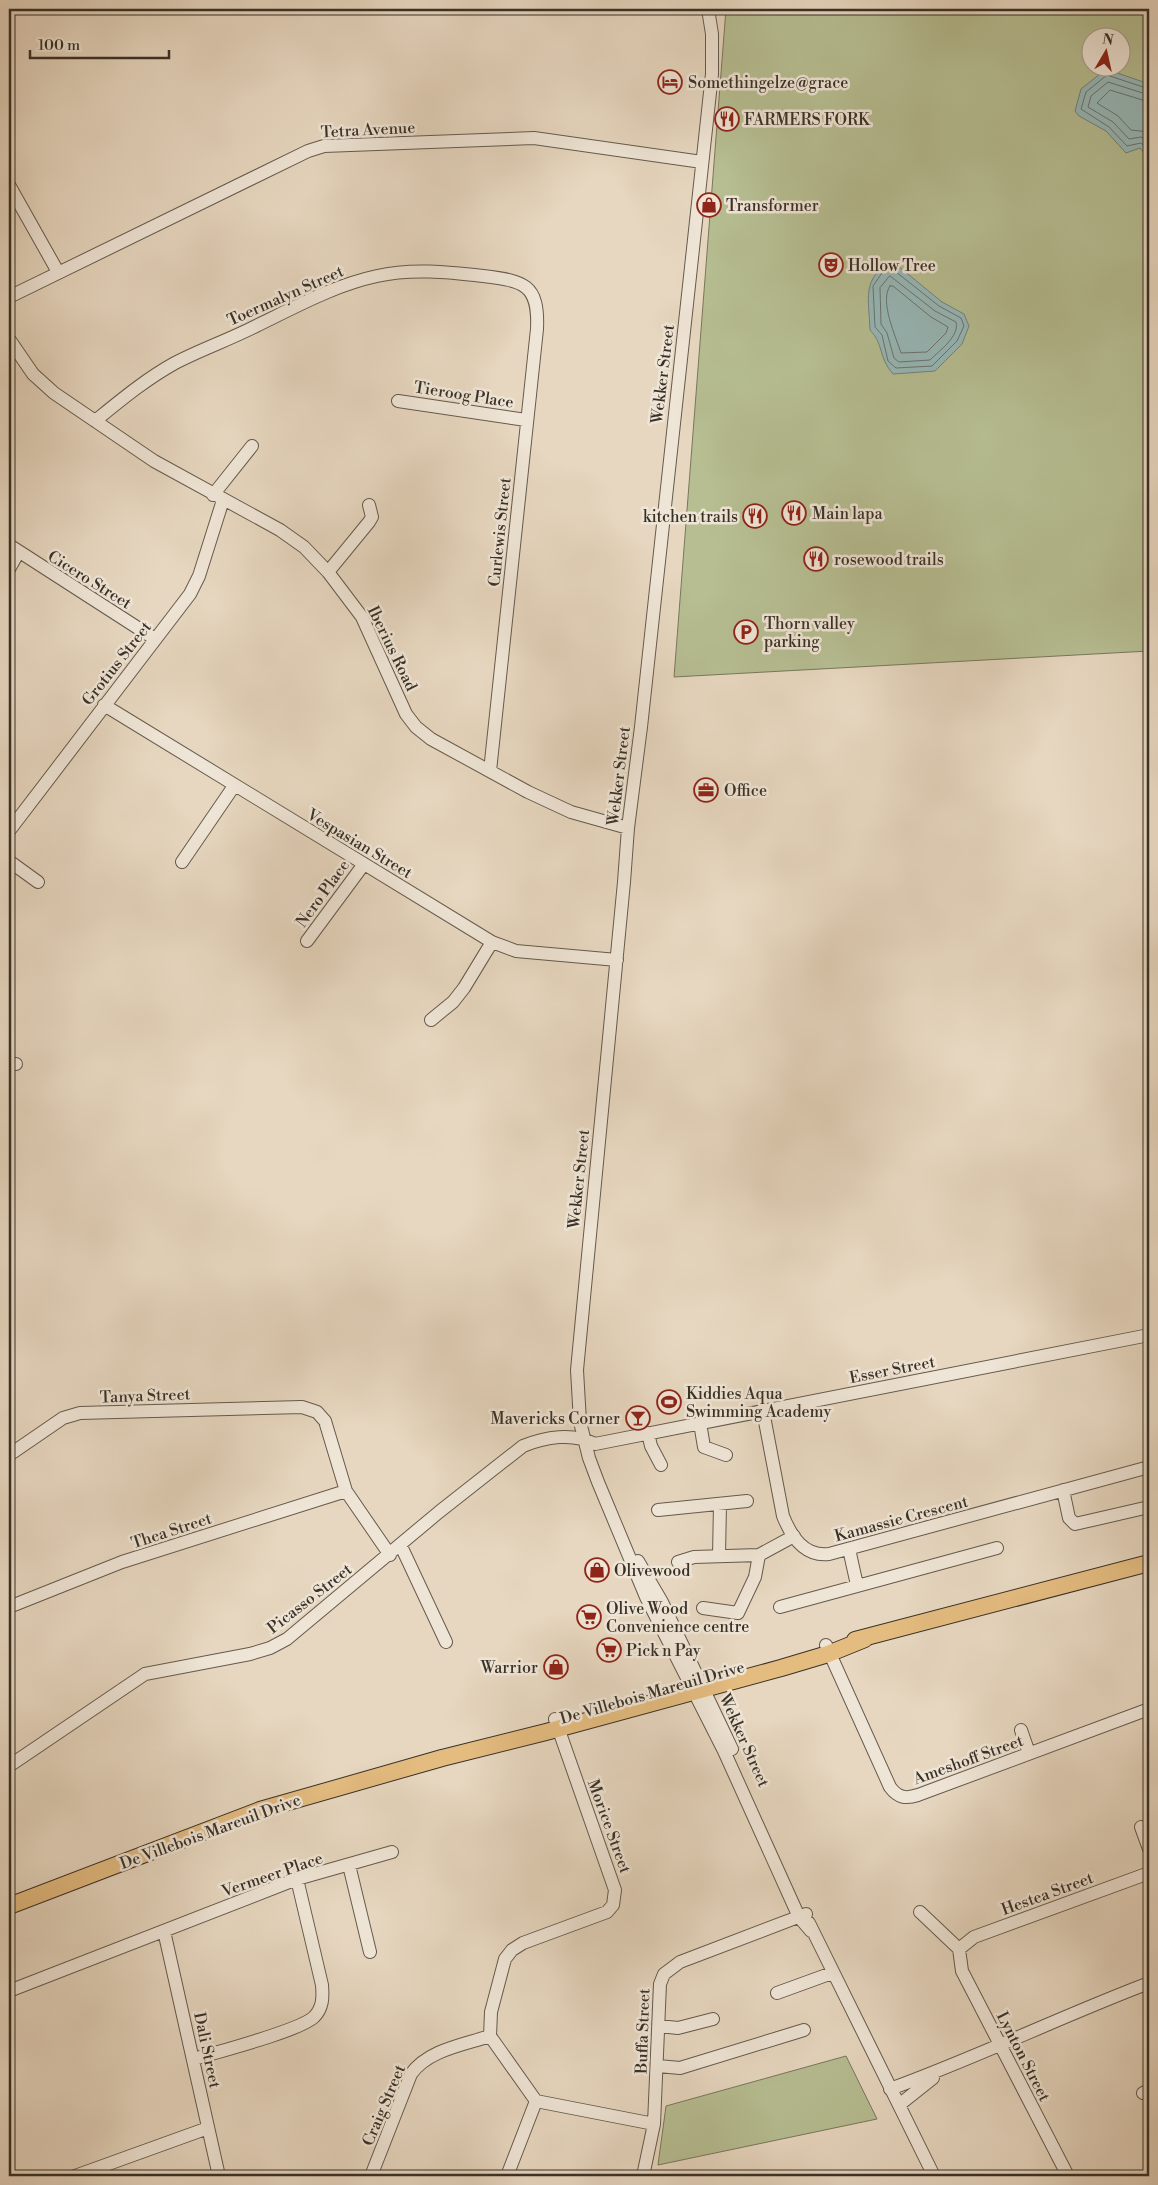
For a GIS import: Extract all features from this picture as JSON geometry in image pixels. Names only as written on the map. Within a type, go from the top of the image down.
[{"type":"main road","name":"De Villebois Mareuil Drive","points":[[9,1906],[260,1810],[696,1685],[1149,1563]]},
{"type":"street","name":"Wekker Street","points":[[708,9],[713,53],[641,727],[628,828],[617,960],[576,1370],[578,1404],[583,1438],[598,1482],[624,1541],[652,1584],[724,1751],[802,1915],[934,2176]]},
{"type":"street","name":"Tetra Avenue","points":[[9,297],[308,151],[324,146],[534,138],[702,162]]},
{"type":"street","points":[[9,185],[58,272]]},
{"type":"street","name":"Toermalyn Street","points":[[95,421],[132,392],[175,363],[325,292],[378,275],[438,271],[502,278],[524,286],[535,297]]},
{"type":"street","name":"Curlewis Street","points":[[490,771],[538,310],[535,297]]},
{"type":"street","name":"Iberius Road","points":[[9,339],[42,384],[154,461],[293,538],[328,572],[362,617],[406,714],[416,727],[447,749],[571,812],[628,828]]},
{"type":"street","name":"Tieroog Place","points":[[398,400],[526,420]]},
{"type":"street","name":"Grotius Street","points":[[9,831],[194,587],[218,497],[252,446]]},
{"type":"street","points":[[328,572],[369,522],[372,517],[369,505]]},
{"type":"street","points":[[9,569],[14,550]]},
{"type":"street","name":"Cicero Street","points":[[14,550],[155,639]]},
{"type":"street","name":"Vespasian Street","points":[[104,704],[234,786],[492,942],[516,951],[617,960]]},
{"type":"street","points":[[182,862],[234,786]]},
{"type":"street","points":[[9,861],[38,882]]},
{"type":"street","name":"Nero Place","points":[[307,941],[364,864]]},
{"type":"street","points":[[432,1020],[453,1002],[464,988],[492,942]]},
{"type":"street","name":"Esser Street","points":[[583,1438],[595,1444],[1149,1335]]},
{"type":"street","name":"Tanya Street","points":[[9,1455],[63,1418],[80,1413],[295,1407],[311,1409],[324,1421],[346,1492]]},
{"type":"street","name":"Kamassie Crescent","points":[[763,1411],[783,1516],[794,1536],[805,1550],[814,1554],[829,1554],[849,1549],[1149,1467]]},
{"type":"street","points":[[700,1423],[704,1447],[726,1454]]},
{"type":"street","points":[[648,1433],[651,1446],[661,1465]]},
{"type":"street","name":"Picasso Street","points":[[9,1766],[145,1674],[250,1654],[278,1644],[523,1446],[548,1439],[571,1436],[583,1438]]},
{"type":"street","points":[[1063,1490],[1069,1518],[1075,1524],[1149,1507]]},
{"type":"street","points":[[346,1492],[390,1555]]},
{"type":"street","name":"Thea Street","points":[[9,1608],[111,1566],[346,1492]]},
{"type":"street","points":[[658,1510],[747,1501]]},
{"type":"street","points":[[719,1556],[720,1504]]},
{"type":"street","points":[[678,1562],[694,1557],[759,1555],[794,1536]]},
{"type":"street","points":[[401,1546],[446,1642]]},
{"type":"street","points":[[780,1607],[997,1548]]},
{"type":"street","points":[[849,1549],[858,1585]]},
{"type":"street","points":[[703,1608],[738,1613],[751,1588],[759,1555]]},
{"type":"street","name":"Ameshoff Street","points":[[827,1650],[890,1787],[896,1794],[910,1797],[1149,1709]]},
{"type":"street","name":"Morice Street","points":[[490,2036],[491,2012],[507,1955],[523,1943],[606,1912],[614,1899],[615,1890],[608,1865],[556,1724]]},
{"type":"street","points":[[1021,1730],[1029,1753]]},
{"type":"street","points":[[1141,1826],[1149,1849]]},
{"type":"street","name":"Vermeer Place","points":[[9,1991],[297,1879],[392,1852]]},
{"type":"street","points":[[349,1865],[370,1952]]},
{"type":"street","name":"Hestea Street","points":[[959,1949],[974,1937],[1149,1873]]},
{"type":"street","points":[[194,2059],[291,2028],[308,2021],[318,2012],[323,1999],[322,1985],[297,1879]]},
{"type":"street","points":[[920,1912],[959,1949]]},
{"type":"street","name":"Buffa Street","points":[[642,2176],[654,2124],[658,2066],[660,1984],[664,1974],[674,1964],[802,1915]]},
{"type":"street","name":"Dali Street","points":[[164,1931],[219,2176]]},
{"type":"street","name":"Lynton Street","points":[[959,1949],[959,1965],[1068,2176]]},
{"type":"street","points":[[777,1993],[832,1973]]},
{"type":"street","points":[[890,2089],[950,2067],[1084,2008],[1149,1983]]},
{"type":"street","points":[[658,2026],[678,2028],[713,2018]]},
{"type":"street","points":[[658,2066],[680,2068],[804,2030]]},
{"type":"street","points":[[490,2036],[536,2101],[654,2124]]},
{"type":"street","name":"Craig Street","points":[[371,2176],[411,2074],[417,2065],[433,2055],[490,2036]]},
{"type":"street","points":[[898,2106],[950,2067]]},
{"type":"street","points":[[507,2176],[536,2101]]},
{"type":"street","points":[[75,2176],[208,2128]]},
{"type":"green space","points":[[726,9],[1149,9],[1149,651],[674,677]]},
{"type":"green space","points":[[846,2056],[877,2119],[658,2165],[666,2106]]},
{"type":"water","points":[[1130,77],[1149,84],[1149,159],[1140,148],[1126,153],[1106,131],[1079,116],[1075,111],[1081,89],[1095,78]]},
{"type":"water","points":[[892,261],[942,302],[964,314],[969,326],[962,344],[935,371],[893,374],[888,368],[877,340],[870,330],[868,299],[871,282],[882,268]]},
{"type":"place","name":"Somethingelze@grace","points":[[670,82]]},
{"type":"place","name":"FARMERS FORK","points":[[727,119]]},
{"type":"place","name":"Transformer","points":[[709,205]]},
{"type":"place","name":"Hollow Tree","points":[[831,265]]},
{"type":"place","name":"Main lapa","points":[[794,513]]},
{"type":"place","name":"kitchen trails","points":[[755,516]]},
{"type":"place","name":"rosewood trails","points":[[816,559]]},
{"type":"place","name":"Thorn valley parking","points":[[746,632]]},
{"type":"place","name":"Office","points":[[706,790]]},
{"type":"place","name":"Kiddies Aqua Swimming Academy","points":[[669,1402]]},
{"type":"place","name":"Mavericks Corner","points":[[638,1418]]},
{"type":"place","name":"Olivewood","points":[[597,1570]]},
{"type":"place","name":"Olive Wood Convenience centre","points":[[589,1617]]},
{"type":"place","name":"Pick n Pay","points":[[609,1650]]},
{"type":"place","name":"Warrior","points":[[556,1667]]}]
